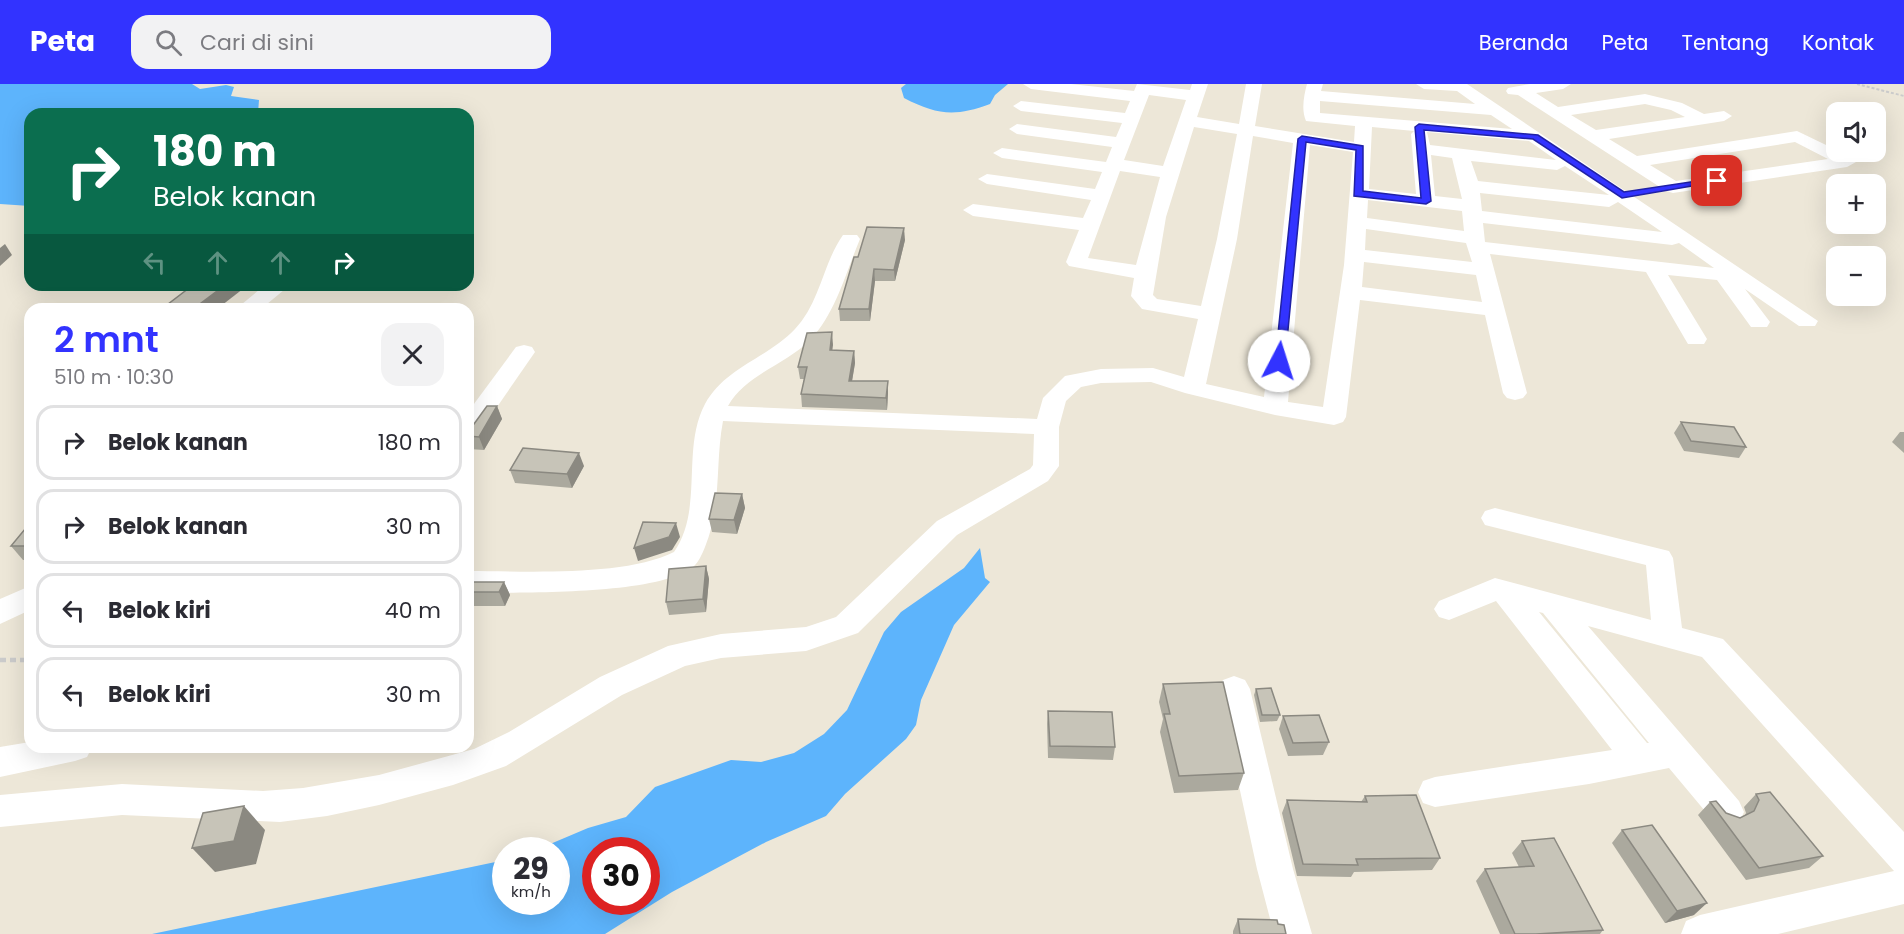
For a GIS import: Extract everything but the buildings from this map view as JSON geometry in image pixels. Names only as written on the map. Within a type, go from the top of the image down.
[{"type":"street","points":[[1031,84],[1143,90],[1197,90],[1171,173],[1144,273],[1142,296],[1146,302],[1210,314]]},
{"type":"street","points":[[1192,388],[1227,238],[1254,84]]},
{"type":"street","points":[[1424,84],[1467,91],[1507,91],[1563,84]]},
{"type":"street","points":[[1496,111],[1313,89],[1312,117],[1535,137]]},
{"type":"street","points":[[1143,90],[1076,262],[1144,273]]},
{"type":"street","points":[[1467,91],[1535,137],[1615,198],[1807,321]]},
{"type":"street","points":[[1507,91],[1555,112],[1674,188]]},
{"type":"street","points":[[1555,112],[1645,99],[1676,106],[1701,119]]},
{"type":"street","points":[[1021,106],[1131,119]]},
{"type":"street","points":[[1593,136],[1724,116]]},
{"type":"street","points":[[1188,121],[1360,148]]},
{"type":"street","points":[[0,811],[75,801],[141,799],[280,806],[326,800],[409,782],[508,751],[631,676],[686,652],[718,647],[805,641],[828,635],[847,625],[947,528],[1039,475],[1047,466],[1047,427],[1055,398],[1073,381],[1086,377],[1153,375],[1192,388],[1275,407],[1334,417],[1354,255],[1360,148],[1364,122]]},
{"type":"street","points":[[1419,127],[1426,201]]},
{"type":"street","points":[[1017,129],[1122,143]]},
{"type":"street","points":[[1358,194],[1471,203],[1615,198],[1847,162],[1797,136],[1633,162]]},
{"type":"street","points":[[1275,407],[1302,139]]},
{"type":"street","points":[[1422,149],[1557,165]]},
{"type":"street","points":[[1002,153],[1171,173]]},
{"type":"street","points":[[1460,154],[1471,203],[1476,242],[1515,393]]},
{"type":"street","points":[[987,180],[1101,196]]},
{"type":"street","points":[[1471,203],[1672,239]]},
{"type":"street","points":[[973,210],[1089,225]]},
{"type":"street","points":[[1356,222],[1476,242],[1724,275],[1758,322]]},
{"type":"street","points":[[474,582],[538,581],[639,573],[671,567],[685,559],[691,548],[705,497],[714,413],[720,399],[732,384],[803,334],[812,321],[850,239]]},
{"type":"street","points":[[1354,255],[1485,270]]},
{"type":"street","points":[[1653,267],[1696,339]]},
{"type":"street","points":[[255,303],[271,291]]},
{"type":"street","points":[[1350,292],[1494,310]]},
{"type":"street","points":[[474,422],[524,352]]},
{"type":"street","points":[[714,413],[1047,427]]},
{"type":"street","points":[[1495,518],[1659,558],[1668,637]]},
{"type":"street","points":[[1449,609],[1495,589],[1712,648],[1904,858]]},
{"type":"street","points":[[1506,592],[1639,759]]},
{"type":"street","points":[[0,613],[24,600]]},
{"type":"street","points":[[1553,605],[1727,812]]},
{"type":"street","points":[[1234,689],[1275,869],[1293,934]]},
{"type":"street","points":[[1434,792],[1677,752]]},
{"type":"street","points":[[0,762],[45,753]]},
{"type":"street","points":[[1700,934],[1904,886]]},
{"type":"path","points":[[1857,84],[1904,96]]},
{"type":"path","points":[[0,660],[24,660]]},
{"type":"water","points":[[0,84],[192,84],[200,89],[226,85],[234,87],[231,96],[259,100],[258,108],[24,108],[24,206],[0,204]]},
{"type":"water","points":[[906,84],[1008,84],[995,95],[990,104],[966,111],[946,112],[926,108],[904,98],[901,88]]},
{"type":"water","points":[[980,548],[985,578],[990,582],[954,625],[921,700],[916,725],[906,739],[845,794],[826,816],[766,842],[660,900],[660,837],[582,837],[582,915],[635,915],[605,934],[152,934],[492,863],[492,915],[570,915],[570,837],[567,837],[626,817],[655,787],[731,760],[761,762],[794,753],[824,734],[847,710],[884,632],[901,612],[964,568]]},
{"type":"route","points":[[1279,361],[1289,245],[1302,139],[1360,148],[1358,194],[1426,201],[1419,127],[1535,137],[1622,196],[1717,181]]}]
